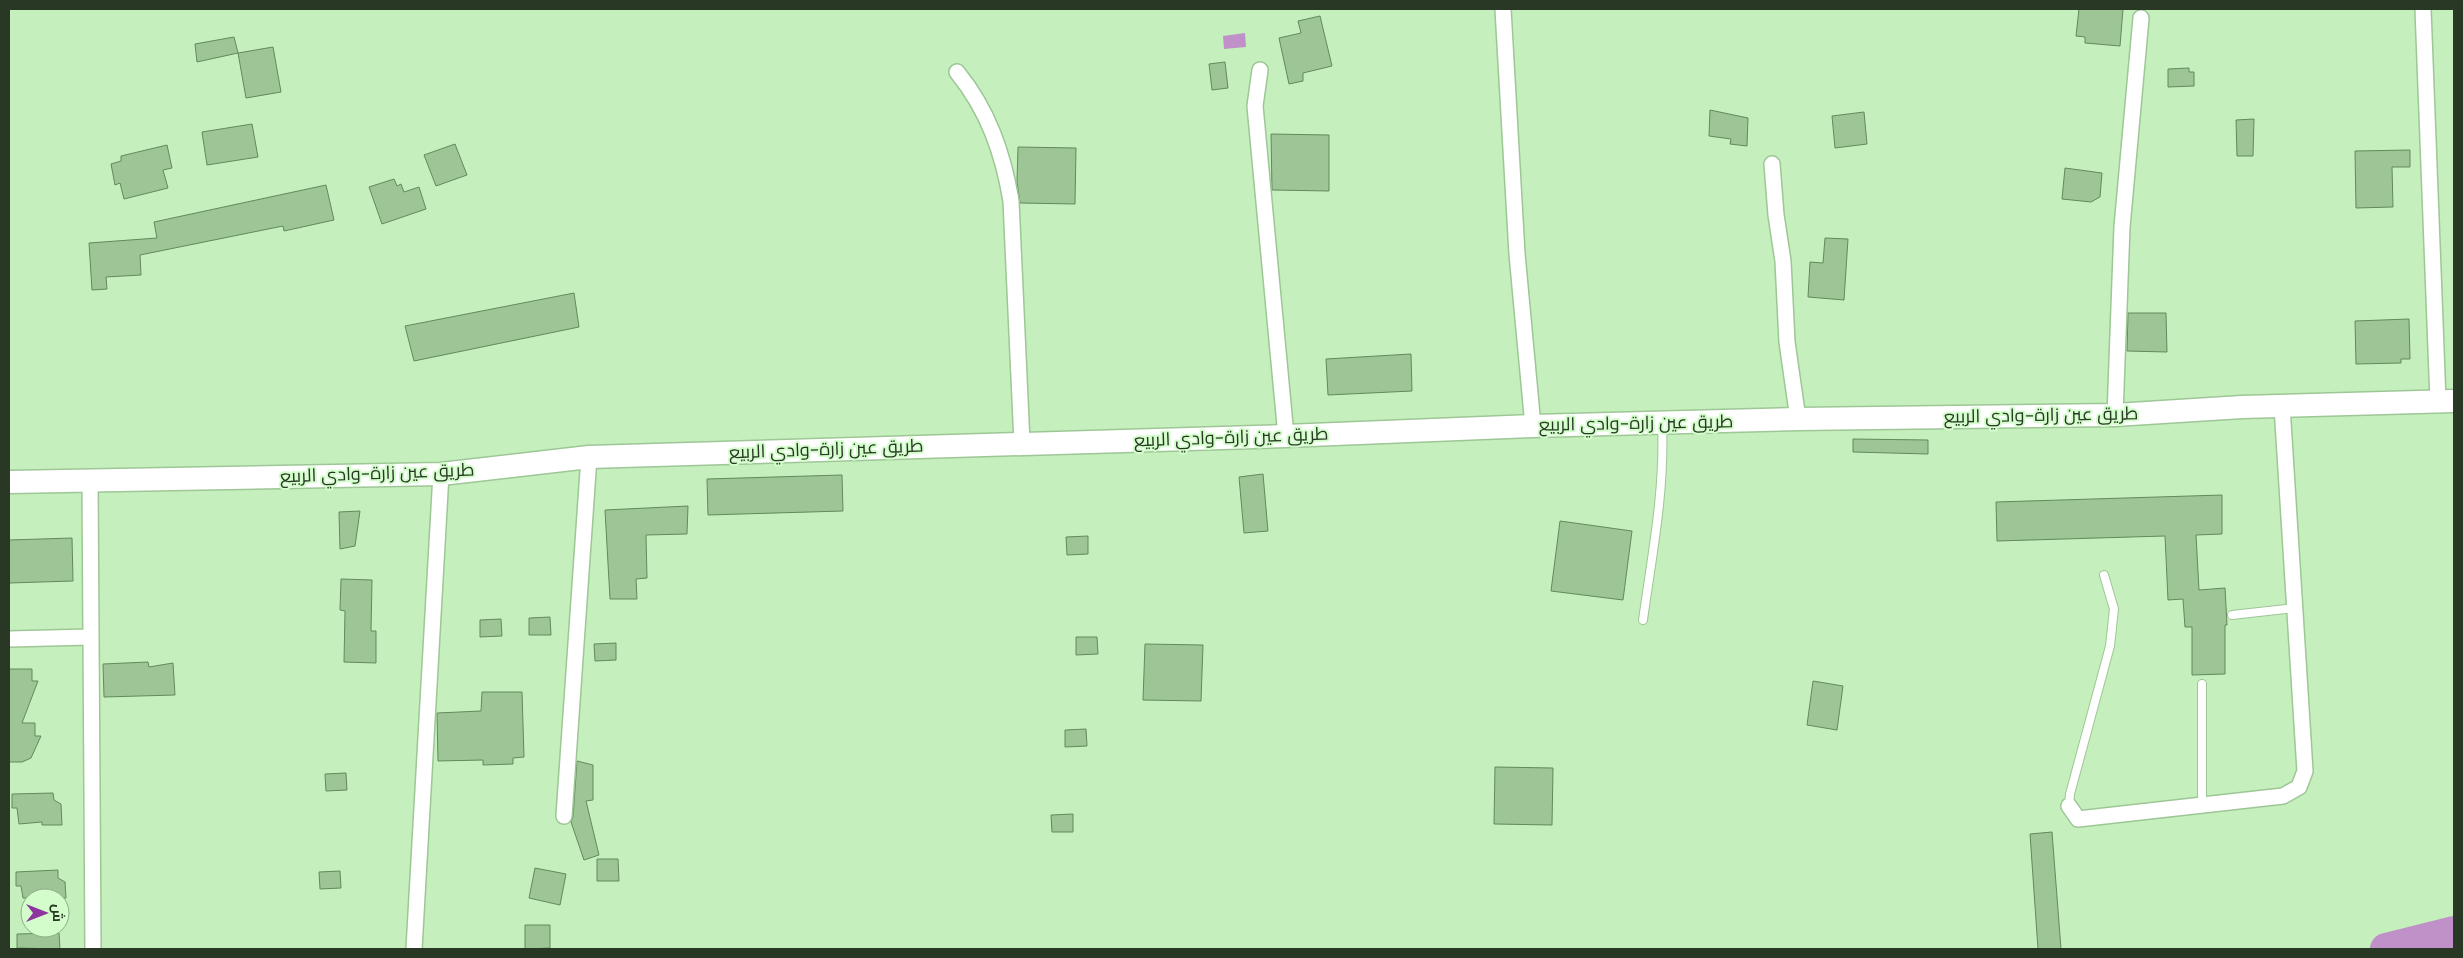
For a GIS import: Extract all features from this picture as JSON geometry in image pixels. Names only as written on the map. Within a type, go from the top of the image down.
[{"type":"main road","name":"طريق عين زارة-وادي الربيع","points":[[9,482],[441,474],[589,457],[1286,436],[1532,426],[1798,419],[2115,415],[2282,406],[2446,401]]},
{"type":"street","points":[[1503,9],[1517,254],[1532,426]]},
{"type":"street","points":[[2423,9],[2446,401]]},
{"type":"street","points":[[2115,415],[2122,227],[2141,18]]},
{"type":"street","points":[[1260,70],[1255,106],[1286,436]]},
{"type":"street","points":[[957,72],[973,91],[992,130],[1004,163],[1011,201],[1022,443]]},
{"type":"street","points":[[1772,164],[1776,215],[1783,260],[1788,360],[1798,419]]},
{"type":"street","points":[[2069,806],[2078,819],[2284,796],[2299,787],[2305,771],[2282,406]]},
{"type":"street","points":[[564,816],[589,457]]},
{"type":"street","points":[[414,949],[441,474]]},
{"type":"street","points":[[90,479],[93,949]]},
{"type":"street","points":[[9,639],[90,637]]},
{"type":"lane","points":[[1643,620],[1661,496],[1663,454],[1661,423]]},
{"type":"lane","points":[[2069,806],[2070,794],[2110,646],[2114,609],[2104,575]]},
{"type":"lane","points":[[2232,615],[2294,608]]},
{"type":"lane","points":[[2202,684],[2202,805]]},
{"type":"shaded area","points":[[1245,33],[1246,47],[1224,49],[1223,36]]},
{"type":"building","points":[[2079,9],[2123,9],[2120,46],[2085,43],[2085,37],[2076,36]]},
{"type":"building","points":[[1320,16],[1332,66],[1303,73],[1303,81],[1289,84],[1279,38],[1301,33],[1298,21]]},
{"type":"building","points":[[234,37],[238,53],[197,62],[195,44]]},
{"type":"building","points":[[273,47],[281,92],[246,98],[238,53]]},
{"type":"building","points":[[1225,62],[1228,88],[1212,90],[1209,64]]},
{"type":"building","points":[[2189,68],[2189,72],[2194,72],[2194,86],[2168,87],[2168,69]]},
{"type":"building","points":[[1710,110],[1748,118],[1747,146],[1730,144],[1731,139],[1709,136]]},
{"type":"building","points":[[1864,112],[1867,144],[1835,148],[1832,116]]},
{"type":"building","points":[[2254,119],[2253,156],[2237,156],[2236,120]]},
{"type":"building","points":[[252,124],[258,157],[207,165],[202,132]]},
{"type":"building","points":[[1271,134],[1329,135],[1329,191],[1272,190]]},
{"type":"building","points":[[455,144],[467,175],[436,186],[424,155]]},
{"type":"building","points":[[167,145],[172,168],[163,170],[168,188],[124,199],[120,183],[115,185],[111,164],[121,161],[121,156]]},
{"type":"building","points":[[1018,147],[1076,148],[1075,204],[1020,203],[1017,182]]},
{"type":"building","points":[[2410,150],[2410,167],[2392,167],[2393,207],[2356,208],[2355,151]]},
{"type":"building","points":[[2065,168],[2102,173],[2100,197],[2091,202],[2062,199]]},
{"type":"building","points":[[394,179],[397,186],[401,184],[404,192],[419,187],[426,209],[382,224],[369,187]]},
{"type":"building","points":[[326,185],[334,220],[284,231],[283,226],[140,255],[141,275],[106,277],[107,289],[92,290],[89,243],[157,238],[154,222]]},
{"type":"building","points":[[1825,238],[1848,239],[1844,300],[1808,297],[1810,262],[1823,263]]},
{"type":"building","points":[[574,293],[579,327],[414,361],[405,326]]},
{"type":"building","points":[[2128,313],[2166,313],[2167,352],[2127,351]]},
{"type":"building","points":[[2409,319],[2410,359],[2401,359],[2401,363],[2356,364],[2355,321]]},
{"type":"building","points":[[1411,354],[1412,391],[1328,395],[1326,359]]},
{"type":"building","points":[[1853,439],[1928,440],[1928,454],[1853,452]]},
{"type":"building","points":[[1263,474],[1268,531],[1244,533],[1239,477]]},
{"type":"building","points":[[842,475],[843,511],[708,515],[707,479]]},
{"type":"building","points":[[2222,495],[2222,534],[2196,535],[2199,590],[2225,588],[2227,625],[2225,625],[2225,674],[2192,675],[2192,627],[2185,627],[2183,599],[2168,600],[2165,536],[1997,541],[1996,502]]},
{"type":"building","points":[[688,506],[687,534],[646,535],[647,578],[636,579],[637,599],[610,599],[605,510]]},
{"type":"building","points":[[360,511],[355,546],[340,549],[339,512]]},
{"type":"building","points":[[1560,521],[1632,531],[1623,600],[1551,591]]},
{"type":"building","points":[[1088,536],[1088,554],[1067,555],[1066,537]]},
{"type":"building","points":[[72,538],[73,581],[9,583],[9,540]]},
{"type":"building","points":[[341,579],[372,580],[371,631],[376,631],[376,663],[344,662],[345,611],[340,610]]},
{"type":"building","points":[[550,617],[551,635],[529,635],[529,618]]},
{"type":"building","points":[[501,619],[502,636],[480,637],[480,620]]},
{"type":"building","points":[[1076,637],[1097,637],[1098,654],[1076,655]]},
{"type":"building","points":[[616,643],[616,660],[595,661],[594,644]]},
{"type":"building","points":[[1145,644],[1203,645],[1201,701],[1143,700]]},
{"type":"building","points":[[148,662],[149,667],[173,663],[175,695],[104,697],[103,664]]},
{"type":"building","points":[[9,669],[32,669],[32,681],[38,681],[22,723],[35,723],[35,736],[41,736],[31,758],[22,762],[9,762]]},
{"type":"building","points":[[1813,681],[1843,686],[1837,730],[1807,725]]},
{"type":"building","points":[[482,692],[522,692],[524,757],[513,758],[513,764],[483,765],[483,760],[438,761],[437,713],[481,711]]},
{"type":"building","points":[[1086,729],[1087,746],[1065,747],[1065,730]]},
{"type":"building","points":[[577,761],[593,765],[593,800],[586,801],[599,855],[584,860],[571,822],[573,817]]},
{"type":"building","points":[[1495,767],[1553,768],[1552,825],[1494,824]]},
{"type":"building","points":[[346,773],[347,790],[326,791],[325,774]]},
{"type":"building","points":[[53,793],[54,800],[61,804],[62,825],[42,825],[42,822],[19,824],[17,808],[12,808],[12,794]]},
{"type":"building","points":[[1073,814],[1073,832],[1052,832],[1051,815]]},
{"type":"building","points":[[2052,832],[2061,949],[2038,949],[2030,834]]},
{"type":"building","points":[[597,859],[618,859],[619,881],[597,881]]},
{"type":"building","points":[[535,868],[566,874],[560,905],[529,898]]},
{"type":"building","points":[[58,870],[58,878],[65,882],[65,888],[21,888],[21,886],[16,886],[16,872]]},
{"type":"building","points":[[340,871],[341,888],[320,889],[319,872]]},
{"type":"building","points":[[525,925],[550,925],[550,948],[525,949]]},
{"type":"building","points":[[17,934],[20,934],[20,938],[59,938],[60,949],[17,948]]},
{"type":"waterway","points":[[2386,949],[2454,932]]}]
